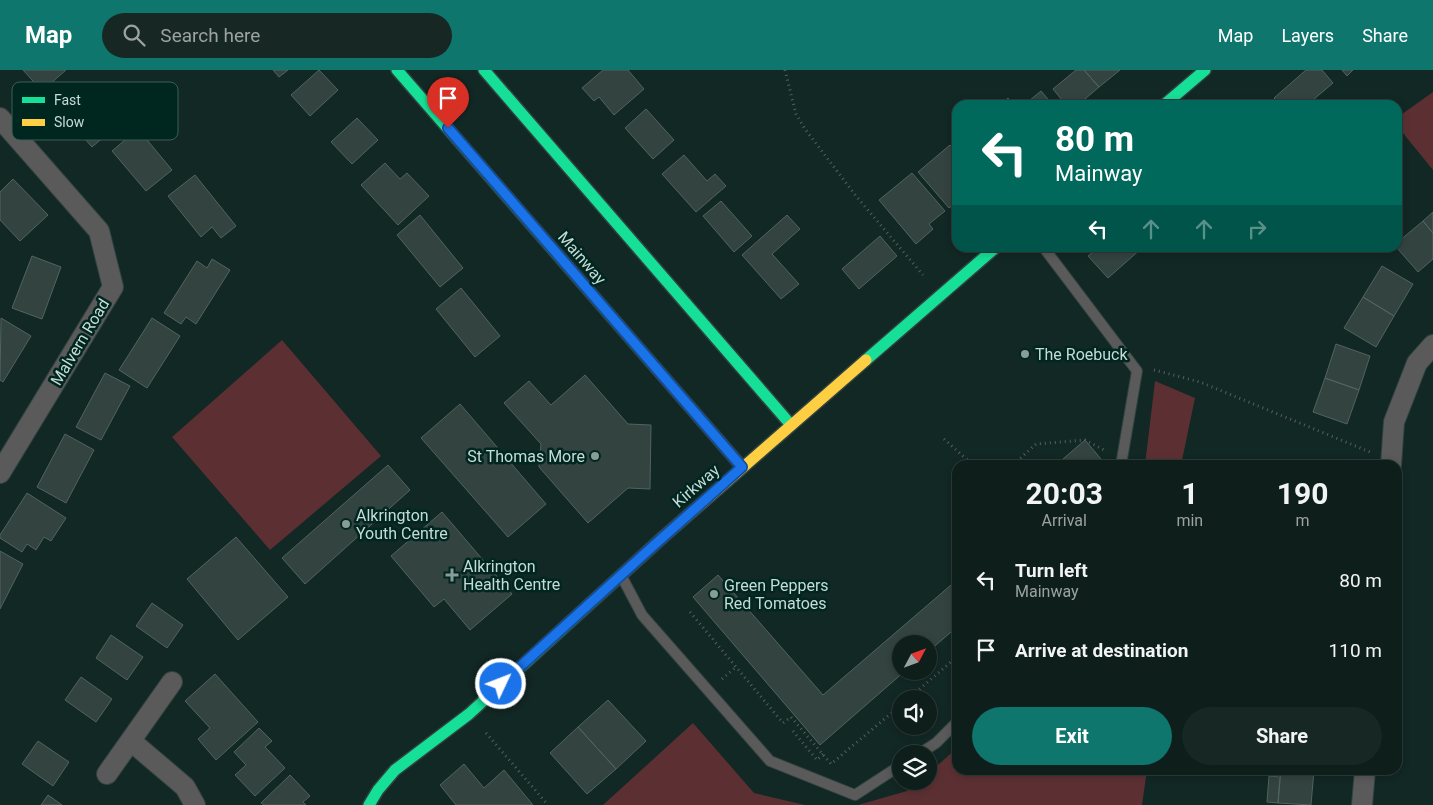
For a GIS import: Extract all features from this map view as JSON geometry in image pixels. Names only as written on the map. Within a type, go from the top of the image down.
[{"type":"street","name":"Mainway","points":[[398,70],[742,467]]},
{"type":"street","points":[[484,70],[791,425]]},
{"type":"street","points":[[1170,100],[1205,70]]},
{"type":"street","name":"Malvern Road","points":[[0,118],[12,132]]},
{"type":"street","name":"Malvern Road","points":[[0,473],[113,287],[99,231],[19,140]]},
{"type":"street","name":"Kirkway","points":[[369,805],[378,790],[395,770],[469,714],[620,575],[939,294],[990,252]]},
{"type":"street","points":[[1391,460],[1394,422],[1417,363],[1433,345]]},
{"type":"street","points":[[107,774],[172,682]]},
{"type":"street","points":[[131,741],[185,787],[195,805]]},
{"type":"street","points":[[1362,805],[1365,775]]},
{"type":"lane","points":[[1047,252],[1137,371],[1122,460]]},
{"type":"lane","points":[[620,575],[642,615],[770,761],[855,795],[892,771]]},
{"type":"lane","points":[[932,745],[952,727]]},
{"type":"path","points":[[785,70],[796,114],[805,129],[856,196],[939,294]]},
{"type":"path","points":[[1137,371],[1152,369],[1200,382],[1384,460]]},
{"type":"path","points":[[944,439],[967,460]]},
{"type":"path","points":[[1018,460],[1036,444],[1085,440],[1119,460]]},
{"type":"path","points":[[690,612],[783,723],[791,717],[831,764],[892,713]]},
{"type":"path","points":[[918,690],[952,661]]},
{"type":"path","points":[[469,714],[548,805]]},
{"type":"path","points":[[792,731],[817,760],[823,754]]},
{"type":"shaded area","points":[[1433,92],[1433,170],[1402,132],[1402,114]]},
{"type":"shaded area","points":[[282,340],[381,456],[270,550],[172,437]]},
{"type":"shaded area","points":[[1155,381],[1195,398],[1182,460],[1146,460]]},
{"type":"shaded area","points":[[693,723],[754,793],[805,805],[603,805]]},
{"type":"shaded area","points":[[952,752],[952,775],[1146,775],[1142,805],[858,805],[907,791],[937,790],[937,766]]},
{"type":"building","points":[[23,70],[66,70],[52,82],[34,82]]},
{"type":"building","points":[[273,70],[288,70],[279,77]]},
{"type":"building","points":[[319,70],[338,90],[310,116],[291,95]]},
{"type":"building","points":[[603,70],[628,70],[644,89],[614,115],[599,97],[594,101],[582,88]]},
{"type":"building","points":[[1076,70],[1084,70],[1099,87],[1084,100],[1062,100],[1053,89]]},
{"type":"building","points":[[1084,70],[1120,70],[1099,87]]},
{"type":"building","points":[[1306,70],[1322,70],[1333,83],[1313,100],[1276,100],[1274,98]]},
{"type":"building","points":[[1342,70],[1353,70],[1347,76]]},
{"type":"building","points":[[1041,91],[1049,100],[1030,100]]},
{"type":"building","points":[[646,109],[674,140],[653,159],[625,128]]},
{"type":"building","points":[[357,118],[378,140],[352,164],[331,142]]},
{"type":"building","points":[[86,140],[100,140],[92,147]]},
{"type":"building","points":[[125,140],[147,140],[172,170],[146,191],[112,151]]},
{"type":"building","points":[[950,145],[952,147],[952,206],[949,208],[918,172]]},
{"type":"building","points":[[684,155],[707,181],[715,174],[726,186],[696,212],[662,174]]},
{"type":"building","points":[[385,163],[400,179],[407,173],[429,196],[398,225],[361,185]]},
{"type":"building","points":[[912,173],[945,211],[929,224],[933,229],[916,244],[879,200]]},
{"type":"building","points":[[195,175],[236,226],[221,238],[212,227],[201,237],[168,196]]},
{"type":"building","points":[[13,179],[48,215],[20,241],[0,220],[0,192]]},
{"type":"building","points":[[721,201],[752,236],[734,252],[703,216]]},
{"type":"building","points":[[1433,212],[1433,233],[1423,221]]},
{"type":"building","points":[[420,215],[463,268],[440,287],[397,235]]},
{"type":"building","points":[[787,215],[800,229],[772,254],[799,284],[781,299],[742,255]]},
{"type":"building","points":[[1423,221],[1433,233],[1433,259],[1418,272],[1400,252],[1402,239]]},
{"type":"building","points":[[880,236],[897,256],[859,289],[842,269]]},
{"type":"building","points":[[1093,252],[1137,252],[1108,278],[1088,256]]},
{"type":"building","points":[[32,256],[61,267],[42,319],[12,308]]},
{"type":"building","points":[[212,259],[230,270],[196,324],[186,317],[181,324],[164,313],[197,261],[207,268]]},
{"type":"building","points":[[1382,266],[1413,284],[1394,316],[1363,297]]},
{"type":"building","points":[[461,288],[500,336],[475,357],[436,309]]},
{"type":"building","points":[[1363,297],[1394,316],[1376,347],[1344,328]]},
{"type":"building","points":[[1,318],[31,336],[3,382],[0,380]]},
{"type":"building","points":[[152,318],[180,336],[147,388],[119,370]]},
{"type":"building","points":[[1336,344],[1370,356],[1359,390],[1325,378]]},
{"type":"building","points":[[105,373],[130,386],[101,440],[76,427]]},
{"type":"building","name":"St Thomas More","points":[[585,375],[628,424],[651,425],[650,489],[628,488],[588,523],[539,467],[541,444],[504,403],[529,381],[551,405]]},
{"type":"building","points":[[1325,378],[1359,390],[1347,424],[1313,412]]},
{"type":"building","points":[[460,404],[546,504],[508,537],[421,438]]},
{"type":"building","points":[[65,434],[94,450],[66,503],[37,487]]},
{"type":"building","points":[[1085,440],[1102,460],[1064,460]]},
{"type":"building","name":"Alkrington Youth Centre","points":[[388,465],[410,490],[305,584],[282,558]]},
{"type":"building","points":[[27,493],[66,518],[51,541],[44,537],[36,550],[27,544],[22,552],[0,538],[0,535]]},
{"type":"building","name":"Alkrington Health Centre","points":[[442,512],[512,594],[470,630],[444,599],[434,607],[391,556]]},
{"type":"building","points":[[236,537],[288,597],[238,640],[187,579]]},
{"type":"building","points":[[0,551],[23,564],[0,609]]},
{"type":"building","points":[[718,575],[823,695],[892,636],[892,680],[895,680],[820,745],[693,597]]},
{"type":"building","points":[[952,584],[952,631],[938,643],[938,635],[893,635]]},
{"type":"building","points":[[152,603],[183,625],[167,648],[136,626]]},
{"type":"building","points":[[111,635],[143,657],[127,680],[96,658]]},
{"type":"building","points":[[215,674],[258,722],[216,760],[198,739],[210,728],[185,701]]},
{"type":"building","points":[[81,677],[112,699],[96,722],[65,700]]},
{"type":"building","points":[[608,700],[646,741],[616,769],[578,727]]},
{"type":"building","points":[[578,727],[616,769],[587,794],[550,753]]},
{"type":"building","points":[[259,728],[272,741],[265,747],[285,768],[255,796],[235,775],[246,765],[234,752]]},
{"type":"building","points":[[38,741],[69,762],[53,786],[22,764]]},
{"type":"building","points":[[464,764],[484,788],[504,770],[533,805],[456,805],[440,785]]},
{"type":"building","points":[[290,775],[310,796],[303,802],[306,805],[264,805],[261,803]]},
{"type":"building","points":[[1281,775],[1314,775],[1311,805],[1278,803]]},
{"type":"building","points":[[1269,776],[1280,777],[1278,803],[1267,802]]},
{"type":"building","points":[[48,795],[62,805],[41,805]]},
{"type":"traffic: fast","points":[[397,70],[656,368]]},
{"type":"traffic: fast","points":[[484,70],[791,425]]},
{"type":"traffic: fast","points":[[1170,100],[1205,70]]},
{"type":"traffic: fast","points":[[866,360],[990,252]]},
{"type":"traffic: fast","points":[[369,805],[378,790],[395,770],[469,714],[662,538]]},
{"type":"traffic: slow","points":[[662,538],[866,360]]},
{"type":"traffic: slow","points":[[656,368],[742,467]]},
{"type":"place","name":"The Roebuck","points":[[1025,354]]},
{"type":"place","name":"St Thomas More","points":[[595,456]]},
{"type":"place","name":"Alkrington Youth Centre","points":[[346,524]]},
{"type":"place","name":"Alkrington Health Centre","points":[[452,575]]},
{"type":"place","name":"Green Peppers Red Tomatoes","points":[[714,594]]},
{"type":"route","points":[[448,128],[742,467],[592,600],[501,684]]}]
